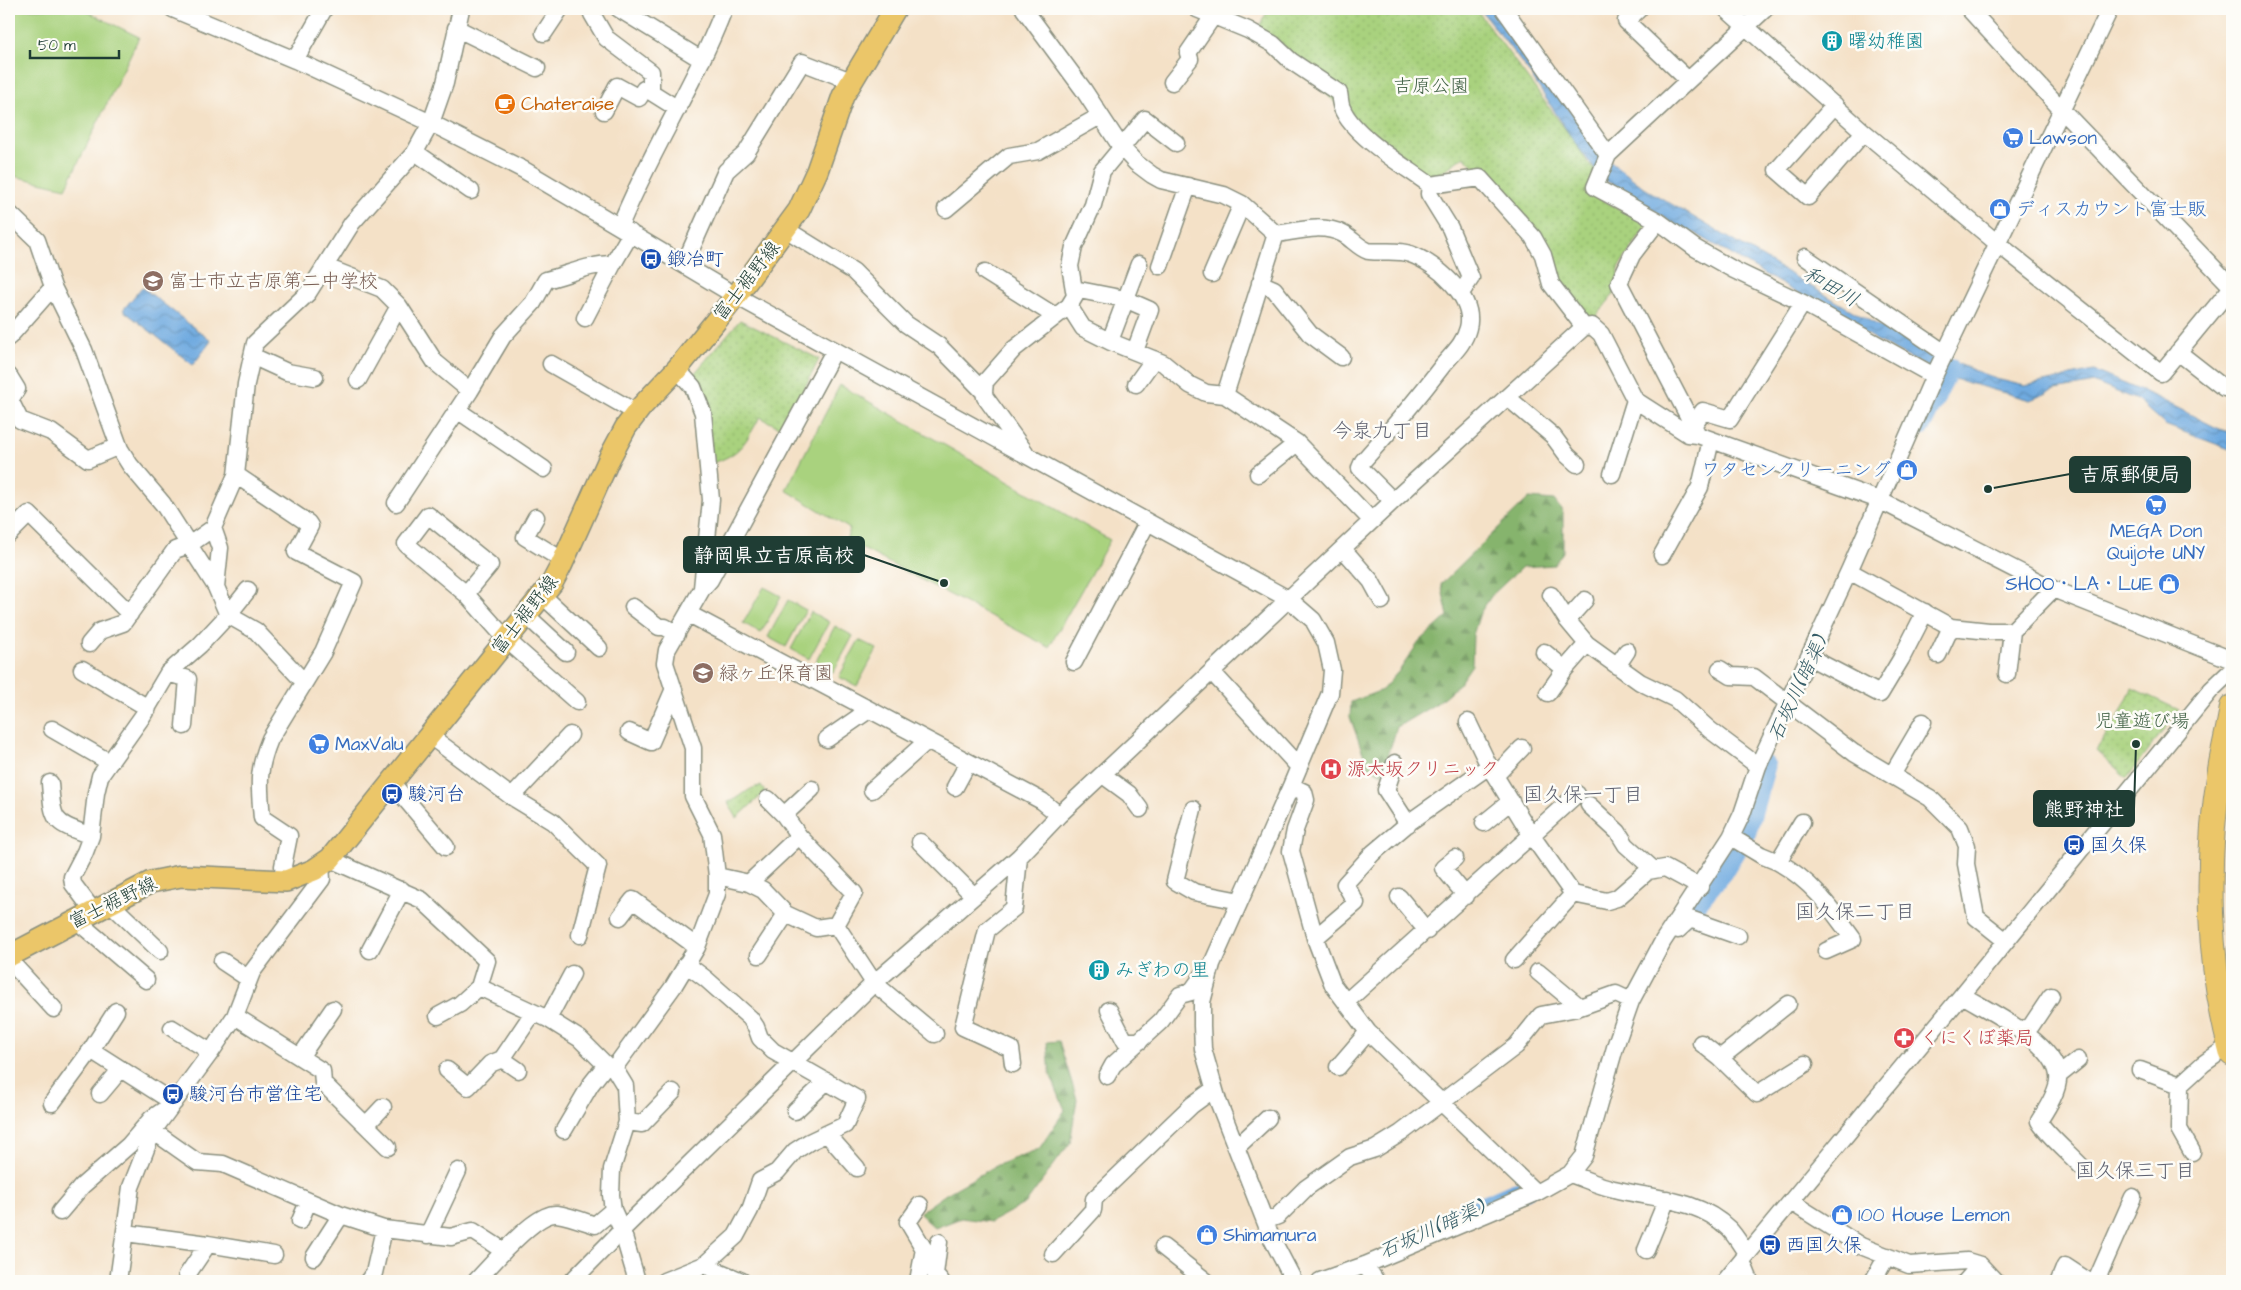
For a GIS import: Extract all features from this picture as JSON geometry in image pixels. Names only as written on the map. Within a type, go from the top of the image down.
[{"type":"highway","points":[[2231,1050],[2214,956],[2210,876],[2220,771],[2232,707]]},
{"type":"main road","name":"富士裾野線","points":[[9,956],[151,882],[181,876],[286,881],[296,878],[326,862],[543,596],[564,562],[610,456],[637,413],[677,369],[736,296],[786,230],[810,190],[851,81],[895,9]]},
{"type":"street","points":[[173,9],[295,60],[431,123],[524,170],[736,296],[1290,600],[1313,620],[1326,643],[1332,670],[1330,693],[1292,786],[1212,964],[1202,1002],[1203,1048],[1214,1089],[1265,1221],[1294,1281]]},
{"type":"street","points":[[295,60],[324,9]]},
{"type":"street","points":[[90,644],[100,631],[123,623],[175,550],[189,545],[213,528],[236,475],[246,384],[256,343],[297,306],[326,268],[352,223],[415,152],[431,123],[445,82],[461,9]]},
{"type":"street","points":[[544,32],[560,9]]},
{"type":"street","points":[[619,9],[702,60]]},
{"type":"street","points":[[585,318],[613,264],[652,155],[678,109],[724,9]]},
{"type":"street","points":[[1024,9],[1121,147],[1152,175],[1162,180],[1224,195],[1242,204],[1276,234]]},
{"type":"street","points":[[1196,9],[1214,15],[1273,44],[1291,61],[1339,93],[1342,108],[1359,131],[1377,148],[1430,185],[1480,178],[1533,237],[1543,255],[1551,284],[1584,327]]},
{"type":"street","points":[[1504,9],[1608,156]]},
{"type":"street","points":[[1639,9],[1626,21],[1688,80]]},
{"type":"street","points":[[1726,9],[1864,132],[1997,243],[2161,373],[2232,287],[2061,109],[1969,9]]},
{"type":"street","points":[[1765,9],[1608,156],[1598,175],[1596,186],[1734,270],[1803,303],[1934,376]]},
{"type":"street","points":[[1320,1281],[1340,1278],[1365,1265],[1536,1193],[1570,1174],[1584,1156],[1616,1044],[1632,1001],[1663,940],[1679,921],[1731,837],[1742,814],[1758,766],[1792,705],[1884,502],[1934,376],[2110,9]]},
{"type":"street","points":[[591,11],[606,38],[652,72],[651,92]]},
{"type":"street","points":[[1172,82],[1190,59],[1188,53],[1214,15]]},
{"type":"street","points":[[456,28],[537,68]]},
{"type":"street","points":[[684,265],[726,171],[746,154],[802,62],[851,81]]},
{"type":"street","points":[[604,111],[617,86],[639,98],[644,89],[678,109]]},
{"type":"street","points":[[1835,105],[1777,170],[1808,197],[1864,132]]},
{"type":"street","points":[[946,209],[1009,156],[1038,150],[1100,116]]},
{"type":"street","points":[[1028,456],[985,397],[985,382],[1014,349],[1069,306],[1075,296],[1070,266],[1074,248],[1094,205],[1102,171],[1121,147],[1145,119],[1176,144]]},
{"type":"street","points":[[415,152],[471,191]]},
{"type":"street","points":[[1430,185],[1429,194],[1450,228],[1471,278],[1461,294]]},
{"type":"street","points":[[1160,266],[1188,186]]},
{"type":"street","points":[[1212,274],[1242,204]]},
{"type":"street","points":[[9,213],[37,240],[53,287],[84,350],[119,446],[130,466],[163,504],[216,587],[228,615],[256,630],[304,682]]},
{"type":"street","points":[[1658,222],[1632,255],[1619,283],[1700,434]]},
{"type":"street","points":[[1276,234],[1322,227],[1342,233],[1368,251],[1386,250],[1409,253],[1436,266],[1461,294],[1469,327],[1457,352],[1448,360],[1363,461],[1360,468],[1393,501]]},
{"type":"street","points":[[786,230],[853,271],[906,324],[939,346],[984,392]]},
{"type":"street","points":[[1225,395],[1276,234]]},
{"type":"street","points":[[1805,257],[1945,353]]},
{"type":"street","points":[[396,503],[470,391],[502,336],[533,303],[546,280],[570,274],[595,264],[613,264]]},
{"type":"street","points":[[1110,341],[1139,264]]},
{"type":"street","points":[[326,268],[382,290],[399,306],[435,362],[470,391]]},
{"type":"street","points":[[985,272],[1055,316]]},
{"type":"street","points":[[1260,283],[1274,289],[1310,334],[1341,357]]},
{"type":"street","points":[[9,337],[53,287]]},
{"type":"street","points":[[1074,289],[1125,299],[1150,310],[1135,351]]},
{"type":"street","points":[[1662,555],[1700,487],[1700,434],[1703,412],[1730,419],[1803,303]]},
{"type":"street","points":[[358,380],[399,306]]},
{"type":"street","points":[[1069,306],[1084,328],[1163,363],[1190,386],[1206,393],[1225,395],[1297,443],[1372,521]]},
{"type":"street","points":[[572,1281],[874,983],[1019,857],[1060,815],[1393,501],[1584,327],[1592,326],[1601,334],[1635,400],[1688,434],[1700,434],[1884,502],[2053,589],[2232,660]]},
{"type":"street","points":[[564,1130],[591,1084],[610,1066],[673,988],[697,947],[718,894],[712,834],[693,796],[693,748],[665,664],[667,650],[702,589],[710,580],[834,351]]},
{"type":"street","points":[[2178,352],[2224,388]]},
{"type":"street","points":[[252,356],[287,372],[315,377]]},
{"type":"street","points":[[1136,384],[1154,359]]},
{"type":"street","points":[[552,364],[637,413]]},
{"type":"street","points":[[677,369],[693,387],[703,413],[712,500],[702,589]]},
{"type":"street","points":[[9,376],[17,389],[10,400],[20,420],[51,432],[88,459],[119,446]]},
{"type":"street","points":[[1507,397],[1553,436],[1567,455],[1577,464]]},
{"type":"street","points":[[1612,474],[1635,400]]},
{"type":"street","points":[[457,410],[544,469]]},
{"type":"street","points":[[1258,474],[1297,443]]},
{"type":"street","points":[[236,475],[308,523],[310,526],[296,552],[354,582],[323,652],[270,739],[264,753],[258,779],[262,818],[289,836],[283,866],[286,881]]},
{"type":"street","points":[[9,534],[29,514],[130,614]]},
{"type":"street","points":[[466,594],[490,565],[428,516],[406,544],[466,594],[507,640],[577,702]]},
{"type":"street","points":[[536,517],[525,537],[564,562]]},
{"type":"street","points":[[1074,662],[1147,523]]},
{"type":"street","points":[[213,528],[220,548],[216,587]]},
{"type":"street","points":[[1343,549],[1371,581],[1382,601]]},
{"type":"street","points":[[1852,573],[1951,627],[1989,631],[2012,631]]},
{"type":"street","points":[[2007,674],[2012,631],[2053,589]]},
{"type":"street","points":[[146,980],[93,912],[73,884],[72,877],[91,836],[100,776],[148,708],[168,673],[200,645],[248,590]]},
{"type":"street","points":[[1551,595],[1567,620],[1587,644],[1640,682],[1674,699],[1710,730],[1758,766]]},
{"type":"street","points":[[543,596],[599,648]]},
{"type":"street","points":[[1567,620],[1584,600]]},
{"type":"street","points":[[633,607],[659,627],[665,627],[677,634]]},
{"type":"street","points":[[1812,658],[1880,694],[1901,659],[1925,612]]},
{"type":"street","points":[[689,614],[926,742],[1042,801],[1060,815]]},
{"type":"street","points":[[526,616],[566,652]]},
{"type":"street","points":[[1938,655],[1951,627]]},
{"type":"street","points":[[1548,692],[1564,669],[1587,644]]},
{"type":"street","points":[[1617,666],[1627,650]]},
{"type":"street","points":[[1544,652],[1564,669]]},
{"type":"street","points":[[82,669],[148,708]]},
{"type":"street","points":[[1720,669],[1730,676],[1754,676],[1854,753],[1930,798],[1960,828],[1967,846],[1966,864],[1976,917],[2006,941]]},
{"type":"street","points":[[1725,1281],[2211,690],[2232,670]]},
{"type":"street","points":[[1212,672],[1299,767]]},
{"type":"street","points":[[168,673],[188,679],[184,726]]},
{"type":"street","points":[[629,732],[651,742],[673,691]]},
{"type":"street","points":[[827,739],[869,710]]},
{"type":"street","points":[[1468,722],[1492,771],[1510,801],[1573,894],[1607,901],[1617,898],[1648,871],[1665,868],[1700,887]]},
{"type":"street","points":[[1892,775],[1923,722]]},
{"type":"street","points":[[52,729],[109,762]]},
{"type":"street","points":[[512,797],[570,735]]},
{"type":"street","points":[[430,736],[512,797],[553,822],[598,866],[580,935]]},
{"type":"street","points":[[872,790],[926,742]]},
{"type":"street","points":[[1315,938],[1356,903],[1345,884],[1373,853],[1408,824],[1492,771],[1522,748]]},
{"type":"street","points":[[955,787],[968,763]]},
{"type":"street","points":[[1395,763],[1386,790],[1408,824]]},
{"type":"street","points":[[1103,775],[1129,794],[1140,809]]},
{"type":"street","points":[[50,783],[46,814],[62,825],[91,836]]},
{"type":"street","points":[[392,783],[446,847]]},
{"type":"street","points":[[1292,786],[1304,792],[1306,800],[1295,830],[1291,851],[1315,938],[1333,985],[1368,1032],[1440,1103],[1506,1162],[1536,1193]]},
{"type":"street","points":[[784,815],[812,789]]},
{"type":"street","points":[[768,799],[784,815],[799,836],[854,893],[836,925]]},
{"type":"street","points":[[1346,1002],[1532,836],[1583,799],[1618,832],[1626,845],[1654,870]]},
{"type":"street","points":[[1484,823],[1510,801]]},
{"type":"street","points":[[1193,809],[1175,881],[1194,892],[1240,901]]},
{"type":"street","points":[[1778,862],[1802,822]]},
{"type":"street","points":[[749,883],[799,836]]},
{"type":"street","points":[[1731,837],[1778,862],[1815,888],[1853,939],[1826,951]]},
{"type":"street","points":[[920,842],[974,896]]},
{"type":"street","points":[[1013,1064],[1011,1049],[963,1027],[988,930],[1014,908],[1019,857]]},
{"type":"street","points":[[1455,858],[1443,868],[1466,896]]},
{"type":"street","points":[[118,1281],[132,1187],[154,1131],[235,1016],[252,972],[322,880],[326,862],[402,890],[422,900],[487,960],[479,987],[455,1007],[438,1016]]},
{"type":"street","points":[[717,876],[749,883],[763,890],[786,914],[816,928],[836,925]]},
{"type":"street","points":[[370,950],[402,890]]},
{"type":"street","points":[[1514,960],[1573,894]]},
{"type":"street","points":[[1399,897],[1427,931]]},
{"type":"street","points":[[620,918],[633,900],[697,947]]},
{"type":"street","points":[[93,912],[160,951]]},
{"type":"street","points":[[759,955],[786,914]]},
{"type":"street","points":[[1679,921],[1690,919],[1738,936]]},
{"type":"street","points":[[836,925],[874,983],[935,1034]]},
{"type":"street","points":[[9,960],[54,1010]]},
{"type":"street","points":[[222,961],[249,979]]},
{"type":"street","points":[[664,1281],[704,1265],[736,1236],[750,1210],[760,1181],[777,1172],[795,1151],[845,1124],[857,1100],[773,1051],[760,1038],[756,1026],[750,1018],[686,964]]},
{"type":"street","points":[[1107,1076],[1113,1065],[1161,1021],[1180,995],[1191,992],[1212,964]]},
{"type":"street","points":[[1538,972],[1580,1007]]},
{"type":"street","points":[[447,1070],[468,1087],[490,1064],[502,1059],[540,1016],[572,974]]},
{"type":"street","points":[[479,987],[540,1016],[580,1039],[610,1066],[625,1086],[627,1122],[612,1169],[611,1195],[613,1210],[622,1230],[637,1281]]},
{"type":"street","points":[[1265,1221],[1278,1216],[1306,1188],[1350,1157],[1375,1148],[1401,1133],[1516,1046],[1541,1016],[1580,1007],[1616,994],[1632,1001]]},
{"type":"street","points":[[1962,995],[2035,1041],[2050,1056],[2058,1076],[2052,1101],[2039,1121],[2042,1128],[2065,1148],[2082,1167]]},
{"type":"street","points":[[2019,1030],[2031,1026],[2051,996]]},
{"type":"street","points":[[1720,1058],[1788,1004]]},
{"type":"street","points":[[300,1057],[334,1010]]},
{"type":"street","points":[[1109,1010],[1125,1041],[1140,1042]]},
{"type":"street","points":[[52,1103],[91,1050],[116,1011]]},
{"type":"street","points":[[235,1016],[322,1071],[323,1082],[388,1147]]},
{"type":"street","points":[[172,1028],[211,1052]]},
{"type":"street","points":[[1338,1067],[1368,1032]]},
{"type":"street","points":[[1701,1043],[1720,1058],[1757,1094],[1805,1064]]},
{"type":"street","points":[[91,1050],[174,1103]]},
{"type":"street","points":[[2192,1152],[2179,1129],[2180,1085],[2203,1064],[2231,1050]]},
{"type":"street","points":[[502,1059],[518,1070]]},
{"type":"street","points":[[2058,1076],[2078,1060]]},
{"type":"street","points":[[100,1094],[121,1069]]},
{"type":"street","points":[[2140,1070],[2180,1085]]},
{"type":"street","points":[[795,1112],[827,1081]]},
{"type":"street","points":[[1053,1254],[1093,1210],[1094,1199],[1192,1105],[1214,1089]]},
{"type":"street","points":[[627,1122],[642,1124],[673,1092]]},
{"type":"street","points":[[60,1212],[82,1186],[129,1145],[152,1118],[174,1103]]},
{"type":"street","points":[[366,1125],[383,1107]]},
{"type":"street","points":[[1237,1148],[1268,1118]]},
{"type":"street","points":[[154,1131],[197,1162],[223,1164],[340,1215],[384,1229],[428,1235],[451,1237],[473,1231],[504,1251]]},
{"type":"street","points":[[827,1134],[857,1168]]},
{"type":"street","points":[[428,1235],[458,1171]]},
{"type":"street","points":[[1570,1174],[1614,1189],[1684,1203],[1711,1215],[1729,1229],[1745,1257],[1750,1281]]},
{"type":"street","points":[[2096,1281],[2133,1197]]},
{"type":"street","points":[[1646,1250],[1667,1199]]},
{"type":"street","points":[[300,1221],[308,1202]]},
{"type":"street","points":[[1791,1202],[1861,1246],[1909,1265],[1967,1261],[1980,1265],[1995,1281]]},
{"type":"street","points":[[918,1281],[924,1249],[908,1222],[920,1205]]},
{"type":"street","points":[[483,1279],[504,1251],[522,1232],[545,1217],[555,1213],[595,1224],[613,1210]]},
{"type":"street","points":[[314,1257],[340,1215]]},
{"type":"street","points":[[368,1281],[374,1273],[384,1229]]},
{"type":"street","points":[[126,1233],[274,1255]]},
{"type":"street","points":[[938,1242],[935,1274],[941,1281]]},
{"type":"street","points":[[187,1275],[208,1244]]},
{"type":"street","points":[[1163,1247],[1206,1281]]},
{"type":"street","points":[[1873,1281],[1887,1256]]},
{"type":"street","points":[[704,1265],[742,1281]]},
{"type":"street","points":[[1365,1265],[1376,1281]]},
{"type":"street","points":[[1966,1281],[1980,1265]]},
{"type":"street","points":[[2060,1281],[2065,1266],[2088,1281]]},
{"type":"green space","points":[[9,9],[82,9],[139,37],[66,188],[9,175]]},
{"type":"green space","name":"吉原公園","points":[[1269,9],[1476,9],[1574,141],[1588,163],[1602,179],[1589,193],[1648,224],[1620,265],[1614,294],[1591,323],[1558,285],[1556,260],[1464,156],[1426,184],[1368,134],[1258,28]]},
{"type":"green space","points":[[740,320],[819,359],[784,430],[760,417],[742,446],[730,456],[712,463],[692,379],[694,374]]},
{"type":"green space","points":[[840,385],[1110,540],[1049,647],[846,540],[850,529],[786,490]]},
{"type":"green space","points":[[1529,498],[1554,500],[1563,512],[1563,552],[1554,565],[1522,567],[1492,595],[1480,613],[1473,635],[1472,665],[1458,685],[1437,703],[1397,727],[1382,774],[1368,767],[1350,717],[1351,702],[1382,690],[1399,671],[1419,642],[1448,616],[1441,584]]},
{"type":"green space","points":[[764,587],[781,596],[761,633],[743,623]]},
{"type":"green space","points":[[788,600],[806,610],[786,647],[768,637]]},
{"type":"green space","points":[[811,612],[829,622],[809,659],[791,649]]},
{"type":"green space","points":[[835,626],[853,636],[833,673],[815,663]]},
{"type":"green space","points":[[859,640],[877,649],[857,686],[839,677]]},
{"type":"green space","name":"児童遊び場","points":[[2132,688],[2179,710],[2127,778],[2096,750],[2118,718]]},
{"type":"green space","points":[[761,786],[765,792],[737,818],[728,802],[752,788]]},
{"type":"green space","points":[[1059,1041],[1077,1099],[1070,1143],[1026,1203],[991,1222],[961,1218],[935,1228],[919,1213],[946,1194],[997,1165],[1039,1149],[1065,1110],[1050,1074],[1047,1042]]},
{"type":"water","points":[[1480,9],[1498,9],[1602,155],[1646,189],[1868,320],[1936,355],[1996,379],[2025,386],[2094,371],[2156,397],[2219,429],[2232,433],[2232,450],[2165,425],[2137,400],[2095,383],[2055,390],[2030,400],[1947,377],[1890,348],[1693,232],[1682,231],[1638,198],[1602,179],[1574,141],[1528,71]]},
{"type":"water","points":[[142,287],[211,341],[193,365],[123,310]]},
{"type":"waterway","name":"石坂川(暗渠)","points":[[1921,425],[1949,368]]},
{"type":"waterway","name":"石坂川(暗渠)","points":[[1683,916],[1688,913],[1722,872],[1746,832],[1765,766]]},
{"type":"waterway","name":"石坂川(暗渠)","points":[[1458,1218],[1527,1188]]},
{"type":"place","name":"曙幼稚園","points":[[1832,41]]},
{"type":"place","name":"Chateraise","points":[[505,104]]},
{"type":"place","name":"Lawson","points":[[2013,138]]},
{"type":"place","name":"ディスカウント富士販","points":[[2000,209]]},
{"type":"place","name":"鍛冶町","points":[[651,259]]},
{"type":"place","name":"富士市立吉原第二中学校","points":[[153,281]]},
{"type":"place","name":"ワタセンクリーニング","points":[[1907,470]]},
{"type":"place","name":"吉原郵便局","points":[[1988,489]]},
{"type":"place","name":"MEGA Don Quijote UNY","points":[[2156,505]]},
{"type":"place","name":"静岡県立吉原高校","points":[[944,583]]},
{"type":"place","name":"SHOO・LA・LUE","points":[[2169,584]]},
{"type":"place","name":"緑ヶ丘保育園","points":[[703,673]]},
{"type":"place","name":"MaxValu","points":[[319,744]]},
{"type":"place","name":"熊野神社","points":[[2136,744]]},
{"type":"place","name":"源太坂クリニック","points":[[1331,769]]},
{"type":"place","name":"駿河台","points":[[392,794]]},
{"type":"place","name":"国久保","points":[[2074,845]]},
{"type":"place","name":"みぎわの里","points":[[1099,970]]},
{"type":"place","name":"くにくぼ薬局","points":[[1904,1038]]},
{"type":"place","name":"駿河台市営住宅","points":[[173,1094]]},
{"type":"place","name":"100 House Lemon","points":[[1842,1215]]},
{"type":"place","name":"Shimamura","points":[[1207,1235]]},
{"type":"place","name":"西国久保","points":[[1770,1245]]},
{"type":"district","name":"今泉九丁目","points":[[1382,431]]},
{"type":"district","name":"国久保一丁目","points":[[1583,795]]},
{"type":"district","name":"国久保二丁目","points":[[1855,912]]},
{"type":"district","name":"国久保三丁目","points":[[2135,1171]]},
{"type":"water label","name":"和田川","points":[[1831,287]]}]
